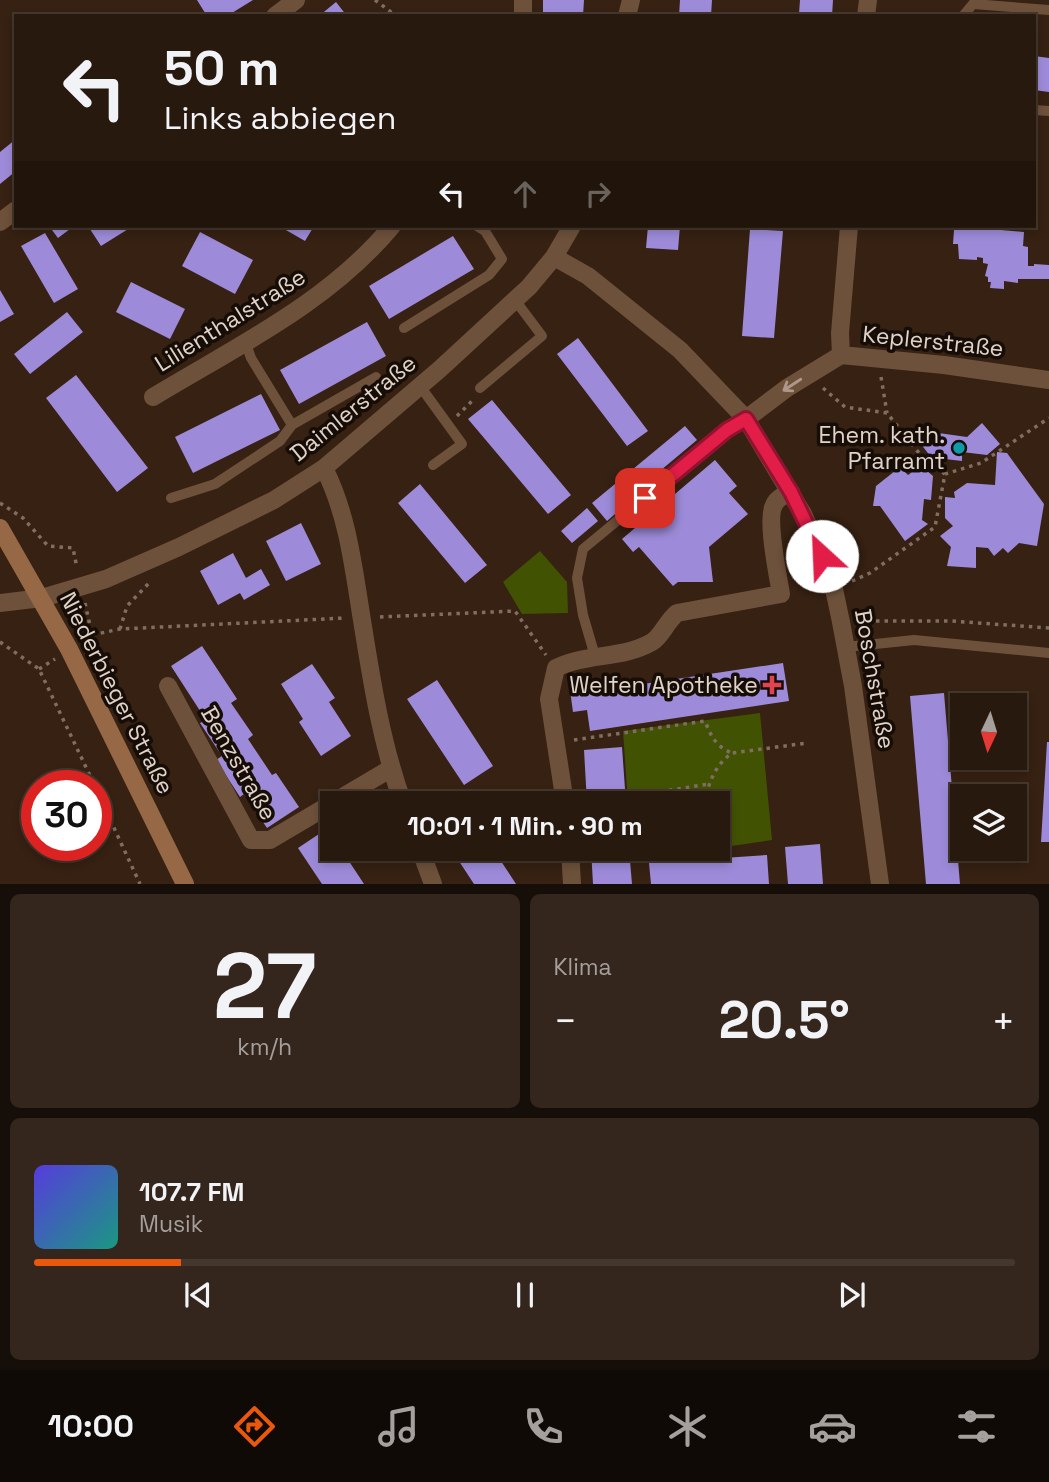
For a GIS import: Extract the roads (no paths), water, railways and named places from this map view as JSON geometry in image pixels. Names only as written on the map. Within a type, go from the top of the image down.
[{"type":"main road","name":"Niederbieger Straße","points":[[0,528],[73,656],[185,884]]},
{"type":"street","points":[[278,14],[296,0]]},
{"type":"street","name":"Lilienthalstraße","points":[[153,397],[246,344],[320,294],[390,228]]},
{"type":"street","name":"Daimlerstraße","points":[[0,603],[42,598],[106,579],[179,547],[274,500],[324,468],[515,300],[554,257],[571,228]]},
{"type":"street","points":[[841,355],[840,333],[849,228]]},
{"type":"street","name":"Boschstraße","points":[[554,257],[588,276],[664,337],[746,419],[791,492],[822,556],[834,589],[846,648],[880,884]]},
{"type":"street","name":"Keplerstraße","points":[[746,419],[841,355],[944,365],[1049,380]]},
{"type":"street","points":[[324,468],[351,544],[390,769],[398,791]]},
{"type":"street","points":[[563,791],[549,699],[556,668],[570,661],[626,651],[653,641],[667,621],[677,613],[781,594],[770,519],[774,504],[791,492]]},
{"type":"street","name":"Benzstraße","points":[[168,686],[251,840],[270,840],[390,769]]},
{"type":"street","points":[[424,861],[433,884]]},
{"type":"street","points":[[571,861],[572,884]]},
{"type":"lane","points":[[965,14],[973,5],[1049,10]]},
{"type":"lane","points":[[404,328],[489,275],[502,259],[485,228]]},
{"type":"lane","points":[[480,388],[542,336],[515,300]]},
{"type":"lane","points":[[246,344],[251,358],[292,425]]},
{"type":"lane","points":[[171,498],[215,484],[280,441],[292,425],[376,377]]},
{"type":"lane","points":[[420,386],[462,444],[433,465]]},
{"type":"lane","points":[[595,656],[583,615],[577,578],[583,549],[727,430],[746,419]]},
{"type":"lane","points":[[846,648],[914,640],[1049,653]]},
{"type":"place","name":"Ehem. kath. Pfarramt","points":[[959,448]]},
{"type":"place","name":"Welfen Apotheke","points":[[772,685]]}]
